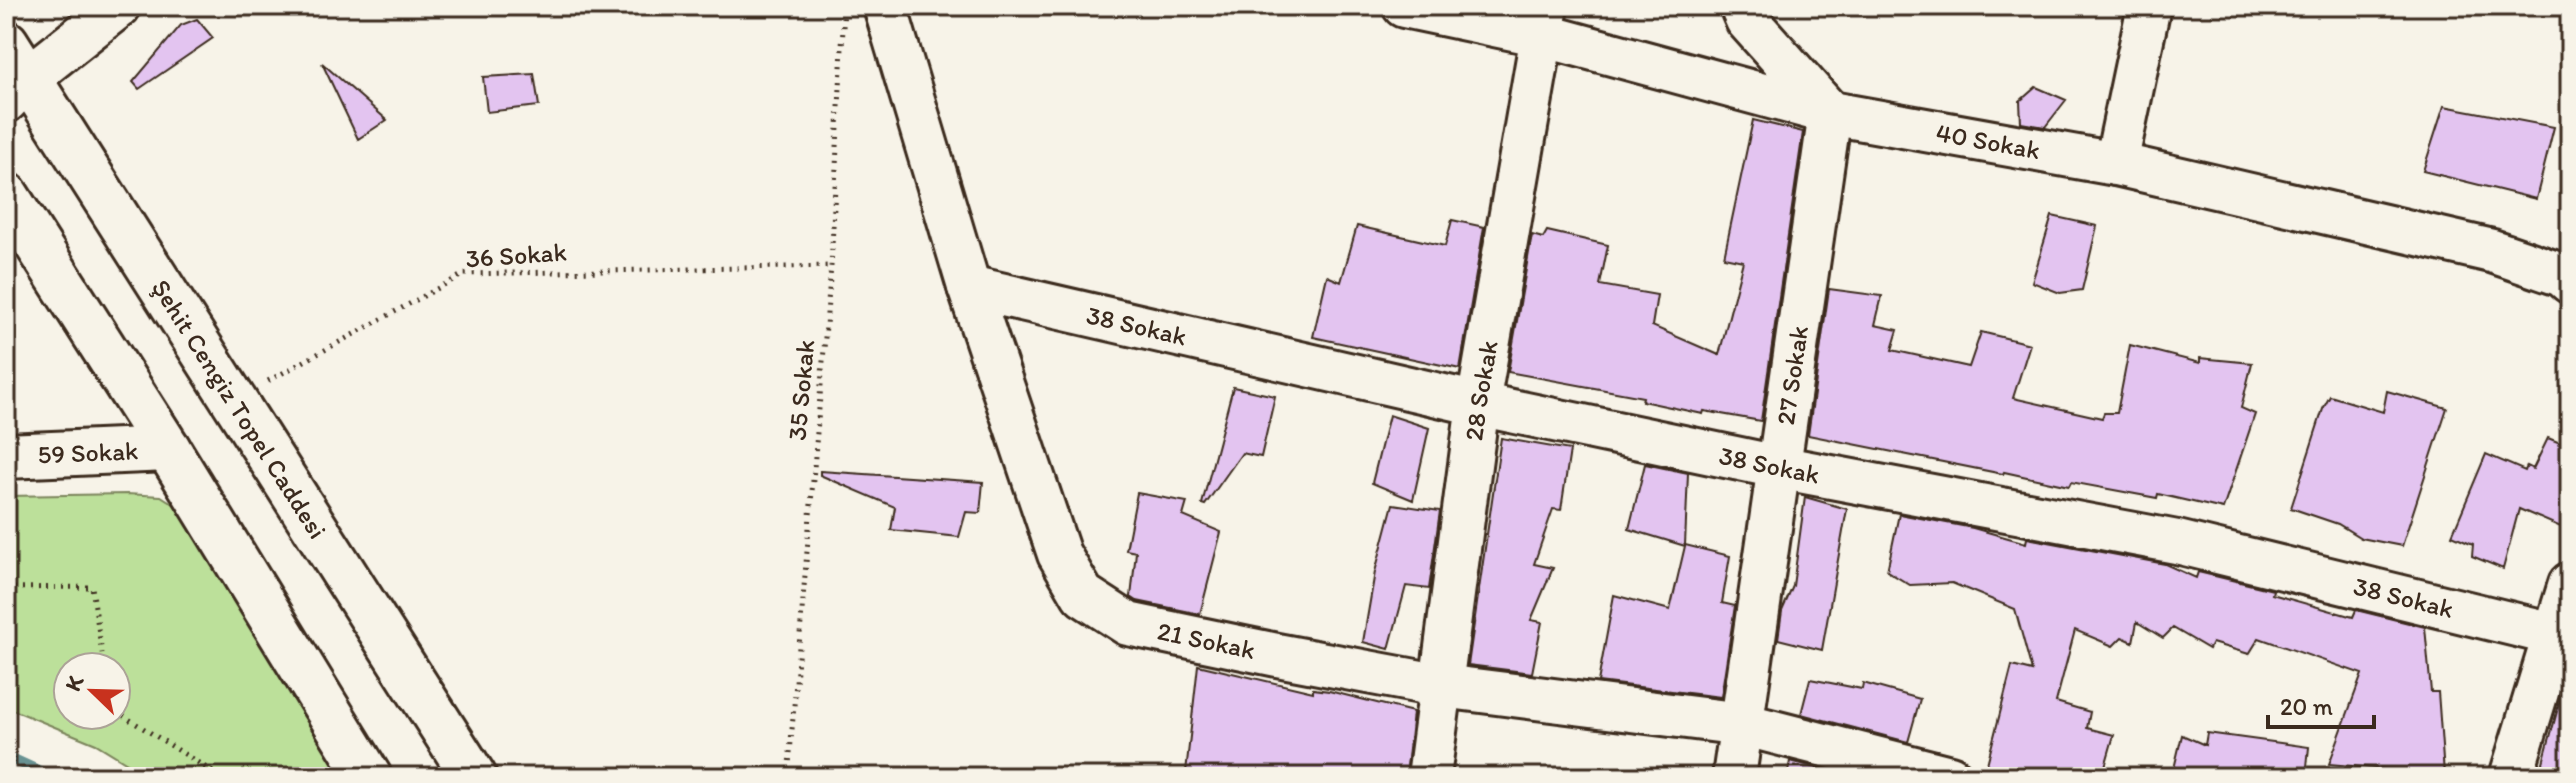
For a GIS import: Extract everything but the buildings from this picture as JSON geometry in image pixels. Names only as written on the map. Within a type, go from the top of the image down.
[{"type":"main road","name":"Şehit Cengiz Topel Caddesi","points":[[13,74],[234,400],[474,777]]},
{"type":"main road","points":[[6,195],[168,449],[369,777]]},
{"type":"main road","name":"59 Sokak","points":[[6,456],[168,449]]},
{"type":"street","points":[[13,74],[119,6]]},
{"type":"street","name":"21 Sokak","points":[[885,6],[969,287],[1059,554],[1083,595],[1128,624],[1442,686],[1742,724],[1950,777]]},
{"type":"street","name":"40 Sokak","points":[[1404,6],[1544,21],[1830,113],[2116,164],[2492,251],[2562,275],[2570,282]]},
{"type":"street","points":[[1741,6],[1747,20],[1830,113]]},
{"type":"street","points":[[2116,164],[2149,6]]},
{"type":"street","name":"28 Sokak","points":[[1429,777],[1478,404],[1544,21]]},
{"type":"street","name":"27 Sokak","points":[[1734,777],[1830,113]]},
{"type":"street","name":"38 Sokak","points":[[969,287],[1478,404],[1778,467],[2177,542],[2563,636]]},
{"type":"street","points":[[2511,777],[2563,636],[2570,584]]},
{"type":"path","name":"35 Sokak","points":[[788,777],[831,266],[844,6]]},
{"type":"path","name":"36 Sokak","points":[[234,400],[464,274],[831,266]]},
{"type":"path","points":[[6,588],[92,587],[102,651]]},
{"type":"path","points":[[132,721],[221,777]]},
{"type":"green space","points":[[6,496],[161,496],[180,508],[342,777],[150,777],[96,744],[64,731],[132,731],[132,651],[52,651],[52,726],[6,707]]},
{"type":"waterway","points":[[6,756],[52,777]]}]
